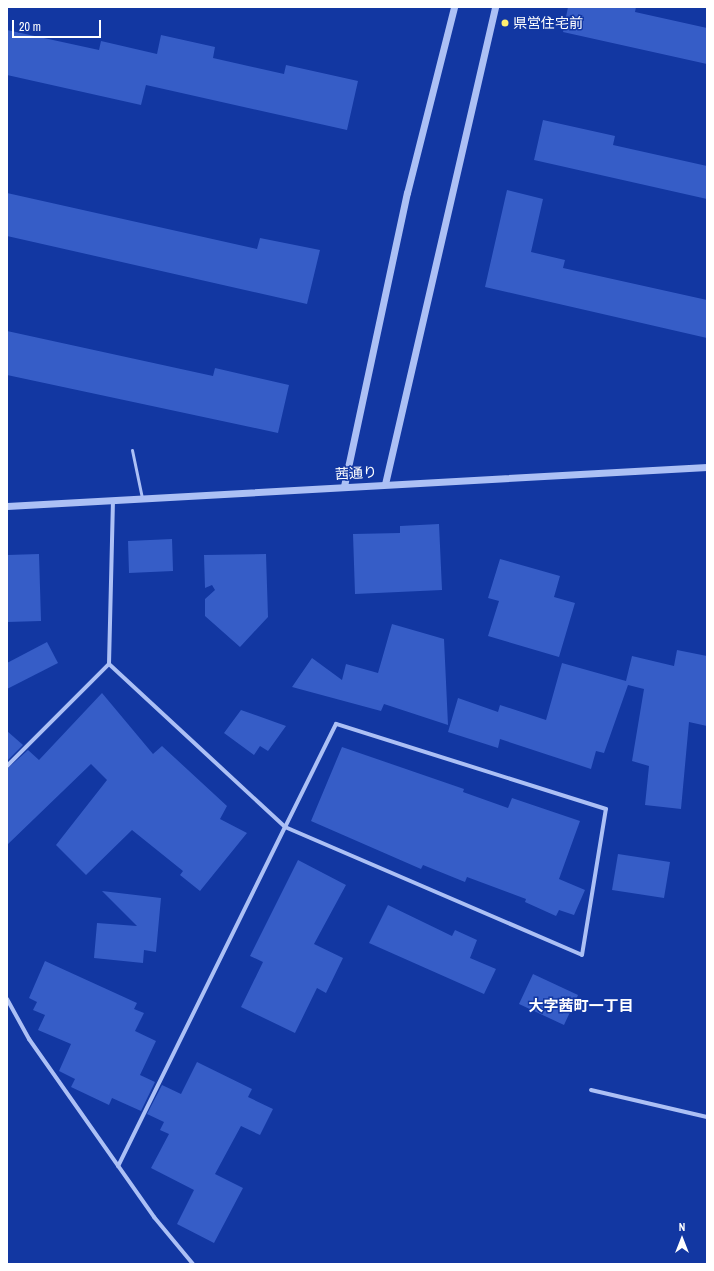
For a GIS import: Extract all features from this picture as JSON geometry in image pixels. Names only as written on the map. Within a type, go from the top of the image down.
[{"type":"street","points":[[344,486],[407,193],[454,7]]},
{"type":"street","points":[[385,484],[495,7]]},
{"type":"street","name":"茜通り","points":[[7,506],[344,486],[707,467]]},
{"type":"street","points":[[7,766],[109,664],[113,500]]},
{"type":"street","points":[[109,664],[285,827],[582,955],[606,809],[336,724],[285,827],[118,1166]]},
{"type":"street","points":[[7,999],[28,1039],[118,1166],[193,1264]]},
{"type":"street","points":[[592,1090],[707,1117]]},
{"type":"lane","points":[[132,450],[142,498]]},
{"type":"building","points":[[568,7],[636,7],[635,12],[707,28],[707,64],[563,32]]},
{"type":"building","points":[[7,30],[99,50],[101,41],[157,54],[161,35],[215,47],[213,58],[284,74],[286,65],[358,81],[347,130],[146,85],[141,105],[7,75]]},
{"type":"building","points":[[543,120],[615,136],[613,145],[707,166],[707,199],[534,160]]},
{"type":"building","points":[[507,190],[543,199],[531,252],[565,260],[563,268],[707,300],[707,338],[485,287]]},
{"type":"building","points":[[7,193],[257,249],[260,238],[320,250],[307,304],[7,236]]},
{"type":"building","points":[[7,331],[213,376],[215,368],[289,385],[278,433],[7,375]]},
{"type":"building","points":[[439,524],[442,590],[355,594],[353,534],[400,533],[400,526]]},
{"type":"building","points":[[172,539],[173,571],[129,573],[128,541]]},
{"type":"building","points":[[39,554],[41,621],[7,622],[7,555]]},
{"type":"building","points":[[266,554],[268,617],[240,647],[205,616],[205,599],[215,590],[212,585],[205,588],[204,555]]},
{"type":"building","points":[[500,559],[560,576],[554,597],[575,603],[559,657],[488,636],[499,601],[488,598]]},
{"type":"building","points":[[392,624],[444,639],[448,725],[384,704],[381,711],[292,687],[312,658],[342,680],[346,664],[378,673]]},
{"type":"building","points":[[47,642],[58,663],[7,689],[7,663]]},
{"type":"building","points":[[677,650],[707,656],[707,726],[689,722],[681,809],[645,805],[649,766],[632,761],[644,689],[628,685],[604,753],[596,751],[591,769],[500,739],[498,748],[448,732],[458,698],[498,712],[500,705],[546,720],[562,663],[626,681],[632,656],[674,666]]},
{"type":"building","points":[[102,693],[153,754],[162,746],[227,806],[220,819],[247,833],[200,891],[180,875],[183,871],[132,830],[86,875],[56,845],[107,780],[91,764],[7,845],[7,769],[28,750],[39,760]]},
{"type":"building","points":[[241,710],[286,726],[268,751],[260,746],[254,755],[224,733]]},
{"type":"building","points":[[7,731],[23,745],[7,761]]},
{"type":"building","points":[[342,747],[464,789],[463,792],[508,808],[512,798],[580,821],[559,879],[585,890],[574,915],[559,910],[556,916],[525,902],[526,899],[467,877],[465,882],[423,865],[421,869],[311,821]]},
{"type":"building","points":[[618,854],[670,862],[664,898],[612,890]]},
{"type":"building","points":[[298,860],[346,885],[314,944],[343,958],[326,993],[317,988],[295,1033],[241,1007],[263,962],[250,956]]},
{"type":"building","points":[[102,891],[161,898],[156,952],[144,950],[143,963],[94,958],[97,923],[137,926]]},
{"type":"building","points":[[388,905],[452,936],[455,930],[477,940],[470,958],[496,969],[484,994],[369,943]]},
{"type":"building","points":[[45,961],[137,1003],[134,1009],[144,1013],[135,1031],[156,1041],[140,1075],[155,1082],[141,1111],[112,1098],[109,1105],[71,1087],[75,1079],[59,1071],[71,1044],[38,1030],[45,1015],[33,1010],[37,1002],[29,998]]},
{"type":"building","points":[[533,974],[578,995],[564,1025],[519,1004]]},
{"type":"building","points":[[197,1062],[252,1089],[248,1097],[273,1109],[260,1135],[241,1126],[215,1174],[243,1188],[214,1243],[177,1224],[194,1190],[151,1168],[169,1134],[160,1130],[164,1122],[147,1114],[162,1085],[181,1094]]},
{"type":"place","name":"県営住宅前","points":[[505,23]]},
{"type":"district","name":"大字茜町一丁目","points":[[581,1006]]}]
